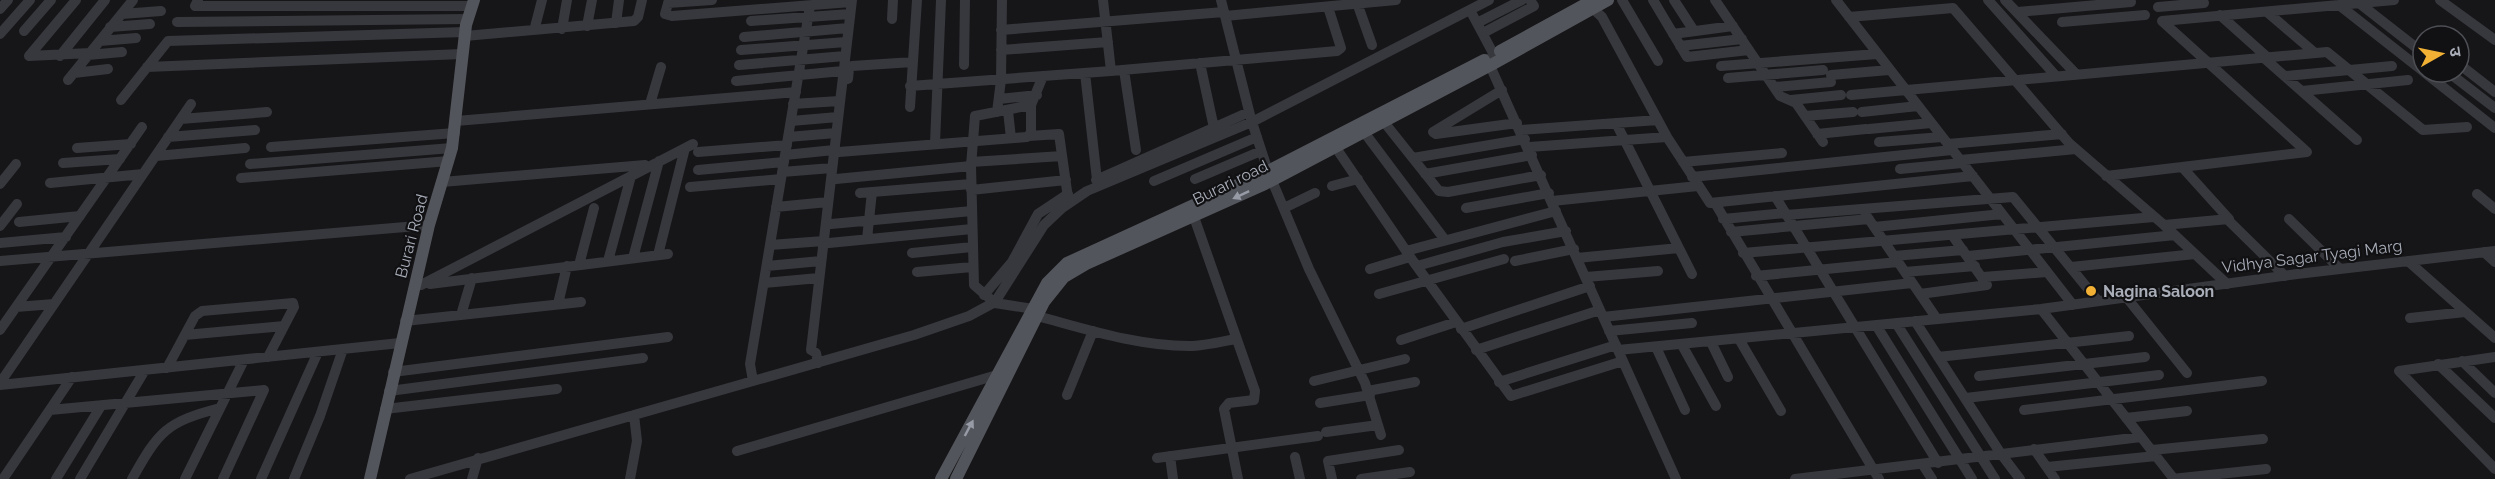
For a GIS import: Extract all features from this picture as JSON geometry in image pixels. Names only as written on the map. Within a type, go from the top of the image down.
[{"type":"main road","name":"Burari road","points":[[956,479],[988,419],[1037,312],[1047,283],[1067,263],[1191,213],[1334,144],[1364,132],[1591,4],[1608,0]]},
{"type":"main road","name":"Burari Road","points":[[370,479],[405,321],[418,285],[429,225],[452,148],[462,54],[473,3]]},
{"type":"main road","name":"Burari road","points":[[1334,144],[1412,95],[1491,60]]},
{"type":"main road","name":"Burari road","points":[[941,479],[997,375],[1037,312]]},
{"type":"street","points":[[0,9],[8,0]]},
{"type":"street","points":[[0,34],[30,0]]},
{"type":"street","points":[[24,31],[51,0]]},
{"type":"street","points":[[76,0],[29,56],[122,52]]},
{"type":"street","points":[[60,56],[105,0]]},
{"type":"street","points":[[108,69],[71,76],[133,0]]},
{"type":"street","points":[[535,27],[542,0]]},
{"type":"street","points":[[562,29],[567,0]]},
{"type":"street","points":[[588,26],[592,0]]},
{"type":"street","points":[[616,22],[619,0]]},
{"type":"street","points":[[177,22],[562,29],[637,19],[642,0]]},
{"type":"street","points":[[712,0],[668,2],[665,14],[668,16],[765,5],[850,14]]},
{"type":"street","points":[[892,19],[893,0]]},
{"type":"street","points":[[910,107],[918,0]]},
{"type":"street","points":[[934,143],[941,0]]},
{"type":"street","points":[[964,65],[965,0]]},
{"type":"street","points":[[1002,0],[1002,80],[999,99],[1011,138]]},
{"type":"street","points":[[1110,0],[1103,0],[1111,71]]},
{"type":"street","points":[[1173,479],[1163,457],[1322,434],[1380,430],[1369,393],[1309,269],[1270,176],[1250,116],[1221,0]]},
{"type":"street","points":[[1001,30],[1225,14],[1303,5],[1328,7],[1356,2],[1396,0]]},
{"type":"street","points":[[1068,197],[1087,191],[1250,116],[1489,0]]},
{"type":"street","points":[[1477,23],[1522,0]]},
{"type":"street","points":[[1483,33],[1533,7],[1535,5],[1531,0]]},
{"type":"street","points":[[1622,0],[1659,62]]},
{"type":"street","points":[[1653,0],[1686,56],[1690,58],[1749,50]]},
{"type":"street","points":[[1674,0],[1694,31]]},
{"type":"street","points":[[1715,0],[1782,98],[1791,100],[2330,53],[2425,131],[2467,127]]},
{"type":"street","points":[[1840,0],[1849,17],[1889,70],[2073,305]]},
{"type":"street","points":[[2040,0],[2066,25],[2145,15]]},
{"type":"street","points":[[2106,176],[2307,152],[2210,63],[2167,20],[2151,0]]},
{"type":"street","points":[[2294,0],[2302,7]]},
{"type":"street","points":[[1991,4],[2048,8],[2130,1],[2153,22],[2394,0]]},
{"type":"street","points":[[2440,0],[2495,40]]},
{"type":"street","points":[[751,21],[852,1],[839,101],[836,179],[831,224],[821,261],[811,350],[817,358]]},
{"type":"street","points":[[1356,2],[1372,45]]},
{"type":"street","points":[[198,3],[473,3]]},
{"type":"street","points":[[2158,7],[2204,3]]},
{"type":"street","points":[[2359,3],[2411,43]]},
{"type":"street","points":[[1591,4],[1602,17],[1667,137],[1707,201],[1715,203],[1973,176]]},
{"type":"street","points":[[1991,4],[2056,76]]},
{"type":"street","points":[[2339,4],[2411,61]]},
{"type":"street","points":[[2011,6],[2076,74]]},
{"type":"street","points":[[910,86],[1124,70],[1339,50],[1341,48],[1328,7]]},
{"type":"street","points":[[1849,17],[1952,8],[2076,149],[2164,225],[2227,284]]},
{"type":"street","points":[[1470,10],[1483,33],[1502,90],[1676,479]]},
{"type":"street","points":[[122,14],[161,11]]},
{"type":"street","points":[[752,378],[750,364],[809,11]]},
{"type":"street","points":[[2267,12],[2315,54]]},
{"type":"street","points":[[2220,15],[2357,140]]},
{"type":"street","points":[[111,27],[150,24]]},
{"type":"street","points":[[1673,34],[1733,26]]},
{"type":"street","points":[[744,37],[848,28]]},
{"type":"street","points":[[121,100],[166,43],[172,41],[466,29]]},
{"type":"street","points":[[100,41],[136,38]]},
{"type":"street","points":[[1680,46],[1742,39]]},
{"type":"street","points":[[741,50],[846,42]]},
{"type":"street","points":[[1001,50],[1108,42]]},
{"type":"street","points":[[147,67],[462,54]]},
{"type":"street","points":[[1721,66],[1877,54]]},
{"type":"street","points":[[739,65],[844,56]]},
{"type":"street","points":[[817,358],[828,202],[850,67],[913,62]]},
{"type":"street","points":[[1200,63],[1214,128]]},
{"type":"street","points":[[2285,76],[2392,66]]},
{"type":"street","points":[[651,104],[661,67]]},
{"type":"street","points":[[1124,70],[1136,150]]},
{"type":"street","points":[[1728,78],[1766,75],[1828,75],[1889,70]]},
{"type":"street","points":[[736,81],[843,71]]},
{"type":"street","points":[[1085,73],[1097,180]]},
{"type":"street","points":[[2471,73],[2495,92]]},
{"type":"street","points":[[1774,87],[1828,75]]},
{"type":"street","points":[[1029,136],[1031,105],[1043,76]]},
{"type":"street","points":[[2302,91],[2408,80]]},
{"type":"street","points":[[2440,84],[2495,128]]},
{"type":"street","points":[[2464,84],[2495,108]]},
{"type":"street","points":[[1502,90],[1433,132],[1525,139],[1624,140],[1667,137]]},
{"type":"street","points":[[270,147],[651,104],[796,92]]},
{"type":"street","points":[[999,99],[1037,95]]},
{"type":"street","points":[[1791,100],[1820,138],[1868,129],[1931,123]]},
{"type":"street","points":[[794,104],[839,101]]},
{"type":"street","points":[[0,384],[191,104]]},
{"type":"street","points":[[1031,105],[975,116],[971,164],[974,285],[988,298],[1093,331],[1185,346],[1235,339]]},
{"type":"street","points":[[1805,116],[1918,106]]},
{"type":"street","points":[[181,119],[267,112]]},
{"type":"street","points":[[410,479],[634,415],[817,358],[949,324],[988,298],[1012,262],[1038,214],[1097,180],[1214,128],[1250,116]]},
{"type":"street","points":[[791,121],[838,117]]},
{"type":"street","points":[[1413,158],[1616,123],[1658,120]]},
{"type":"street","points":[[1384,122],[1439,191],[1541,175]]},
{"type":"street","points":[[1616,123],[1692,274]]},
{"type":"street","points":[[0,330],[142,127]]},
{"type":"street","points":[[168,137],[255,130]]},
{"type":"street","points":[[1364,132],[1445,240]]},
{"type":"street","points":[[690,187],[784,158],[836,133]]},
{"type":"street","points":[[698,170],[836,151],[1059,134],[1068,197]]},
{"type":"street","points":[[1466,208],[1552,202],[1649,191],[1947,144],[2062,134]]},
{"type":"street","points":[[1154,182],[1257,137]]},
{"type":"street","points":[[1425,174],[1525,139]]},
{"type":"street","points":[[1879,142],[1947,144]]},
{"type":"street","points":[[77,148],[131,144]]},
{"type":"street","points":[[1334,144],[1411,258],[1511,396],[1517,396],[1619,352]]},
{"type":"street","points":[[156,156],[245,148]]},
{"type":"street","points":[[250,164],[452,148]]},
{"type":"street","points":[[418,285],[656,163],[692,148],[784,158],[832,168]]},
{"type":"street","points":[[418,285],[663,254],[692,148]]},
{"type":"street","points":[[1900,169],[2076,149]]},
{"type":"street","points":[[1195,179],[1261,151]]},
{"type":"street","points":[[1683,162],[1782,153]]},
{"type":"street","points":[[836,179],[1062,156]]},
{"type":"street","points":[[63,163],[120,159]]},
{"type":"street","points":[[241,178],[449,161]]},
{"type":"street","points":[[442,182],[656,163]]},
{"type":"street","points":[[633,258],[656,163]]},
{"type":"street","points":[[0,184],[16,164]]},
{"type":"street","points":[[2182,167],[2228,216],[2228,220],[2285,276]]},
{"type":"street","points":[[50,183],[143,174]]},
{"type":"street","points":[[608,261],[631,176]]},
{"type":"street","points":[[1332,186],[1359,179]]},
{"type":"street","points":[[860,194],[1066,180]]},
{"type":"street","points":[[867,239],[872,192]]},
{"type":"street","points":[[1284,208],[1315,193]]},
{"type":"street","points":[[2477,194],[2495,209]]},
{"type":"street","points":[[1775,196],[1938,463]]},
{"type":"street","points":[[1731,232],[1868,218],[2009,196],[2016,199],[2098,301]]},
{"type":"street","points":[[776,207],[828,202]]},
{"type":"street","points":[[1411,258],[1445,240],[1552,202]]},
{"type":"street","points":[[1715,203],[1756,276],[1877,475]]},
{"type":"street","points":[[0,226],[17,204]]},
{"type":"street","points":[[579,265],[594,208]]},
{"type":"street","points":[[831,224],[972,211]]},
{"type":"street","points":[[1191,213],[1255,396],[1254,400],[1249,402],[1225,404],[1224,408],[1238,479]]},
{"type":"street","points":[[1723,219],[1786,214],[1868,218],[2002,214]]},
{"type":"street","points":[[19,222],[80,216]]},
{"type":"street","points":[[1743,253],[2154,217]]},
{"type":"street","points":[[1868,218],[1937,319]]},
{"type":"street","points":[[2289,219],[2340,269]]},
{"type":"street","points":[[2164,225],[2228,220]]},
{"type":"street","points":[[0,261],[429,225]]},
{"type":"street","points":[[770,245],[972,229]]},
{"type":"street","points":[[1370,269],[1411,258],[1566,231]]},
{"type":"street","points":[[1920,294],[1986,287],[1983,277],[1952,235]]},
{"type":"street","points":[[1905,272],[1969,258],[2175,235]]},
{"type":"street","points":[[0,243],[66,237]]},
{"type":"street","points":[[912,254],[972,247]]},
{"type":"street","points":[[1378,294],[1509,260],[1679,248]]},
{"type":"street","points":[[2489,251],[2495,262]]},
{"type":"street","name":"Vidhya Sagar Tyagi Marg","points":[[1619,352],[2041,309],[2489,251]]},
{"type":"street","points":[[2071,267],[2195,254]]},
{"type":"street","points":[[1756,276],[1896,259],[1969,258]]},
{"type":"street","points":[[767,266],[821,261]]},
{"type":"street","points":[[2408,261],[2495,338]]},
{"type":"street","points":[[558,304],[567,266]]},
{"type":"street","points":[[917,272],[972,267]]},
{"type":"street","points":[[1401,340],[1459,325],[1588,282],[1658,271]]},
{"type":"street","points":[[1983,277],[2047,272]]},
{"type":"street","points":[[461,315],[472,278]]},
{"type":"street","points":[[764,283],[819,278]]},
{"type":"street","points":[[1476,350],[1602,314],[1912,283]]},
{"type":"street","points":[[2127,298],[2187,373]]},
{"type":"street","points":[[405,321],[581,302]]},
{"type":"street","points":[[167,368],[195,316],[202,311],[293,303],[294,307],[268,357]]},
{"type":"street","points":[[16,307],[54,304]]},
{"type":"street","points":[[2041,309],[2174,479],[2266,469]]},
{"type":"street","points":[[2410,318],[2465,312]]},
{"type":"street","points":[[1915,321],[2001,454],[2020,479]]},
{"type":"street","points":[[1610,331],[1692,323]]},
{"type":"street","points":[[1896,323],[1995,479]]},
{"type":"street","points":[[1876,325],[1972,479]]},
{"type":"street","points":[[185,335],[284,326]]},
{"type":"street","points":[[1067,395],[1093,331]]},
{"type":"street","points":[[1938,357],[2129,336]]},
{"type":"street","points":[[393,372],[668,337]]},
{"type":"street","points":[[1739,339],[1781,411]]},
{"type":"street","points":[[1711,342],[1728,377]]},
{"type":"street","points":[[0,384],[400,343]]},
{"type":"street","points":[[1682,345],[1716,406]]},
{"type":"street","points":[[1656,347],[1685,410]]},
{"type":"street","points":[[294,479],[320,416],[343,349]]},
{"type":"street","points":[[261,479],[318,352]]},
{"type":"street","points":[[1499,382],[1619,352]]},
{"type":"street","points":[[1979,376],[2145,357]]},
{"type":"street","points":[[389,391],[643,358]]},
{"type":"street","points":[[2494,358],[2399,371],[2495,469]]},
{"type":"street","points":[[1314,381],[1405,359]]},
{"type":"street","points":[[185,479],[244,360]]},
{"type":"street","points":[[2462,361],[2495,393]]},
{"type":"street","points":[[2438,364],[2495,418]]},
{"type":"street","points":[[80,479],[145,370]]},
{"type":"street","points":[[737,451],[997,375]]},
{"type":"street","points":[[1966,398],[2159,375]]},
{"type":"street","points":[[3,479],[72,377]]},
{"type":"street","points":[[2024,410],[2113,401],[2262,381]]},
{"type":"street","points":[[1320,403],[1415,382]]},
{"type":"street","points":[[385,409],[556,389]]},
{"type":"street","points":[[50,410],[264,390],[223,479]]},
{"type":"street","points":[[56,479],[101,406]]},
{"type":"street","points":[[132,479],[156,437],[167,426],[183,418],[220,408]]},
{"type":"street","points":[[2126,418],[2187,411]]},
{"type":"street","points":[[630,479],[637,441],[634,415]]},
{"type":"street","points":[[1795,479],[1877,475],[1923,465],[2034,449],[2141,437]]},
{"type":"street","points":[[2046,466],[2263,439]]},
{"type":"street","points":[[2034,449],[2055,479]]},
{"type":"street","points":[[1332,479],[1328,461],[1399,450]]},
{"type":"street","points":[[1295,457],[1300,479]]},
{"type":"street","points":[[472,479],[478,458]]},
{"type":"street","points":[[1923,465],[1932,479]]},
{"type":"street","points":[[1361,479],[1410,472]]},
{"type":"place","name":"Nagina Saloon","points":[[2091,291]]}]
